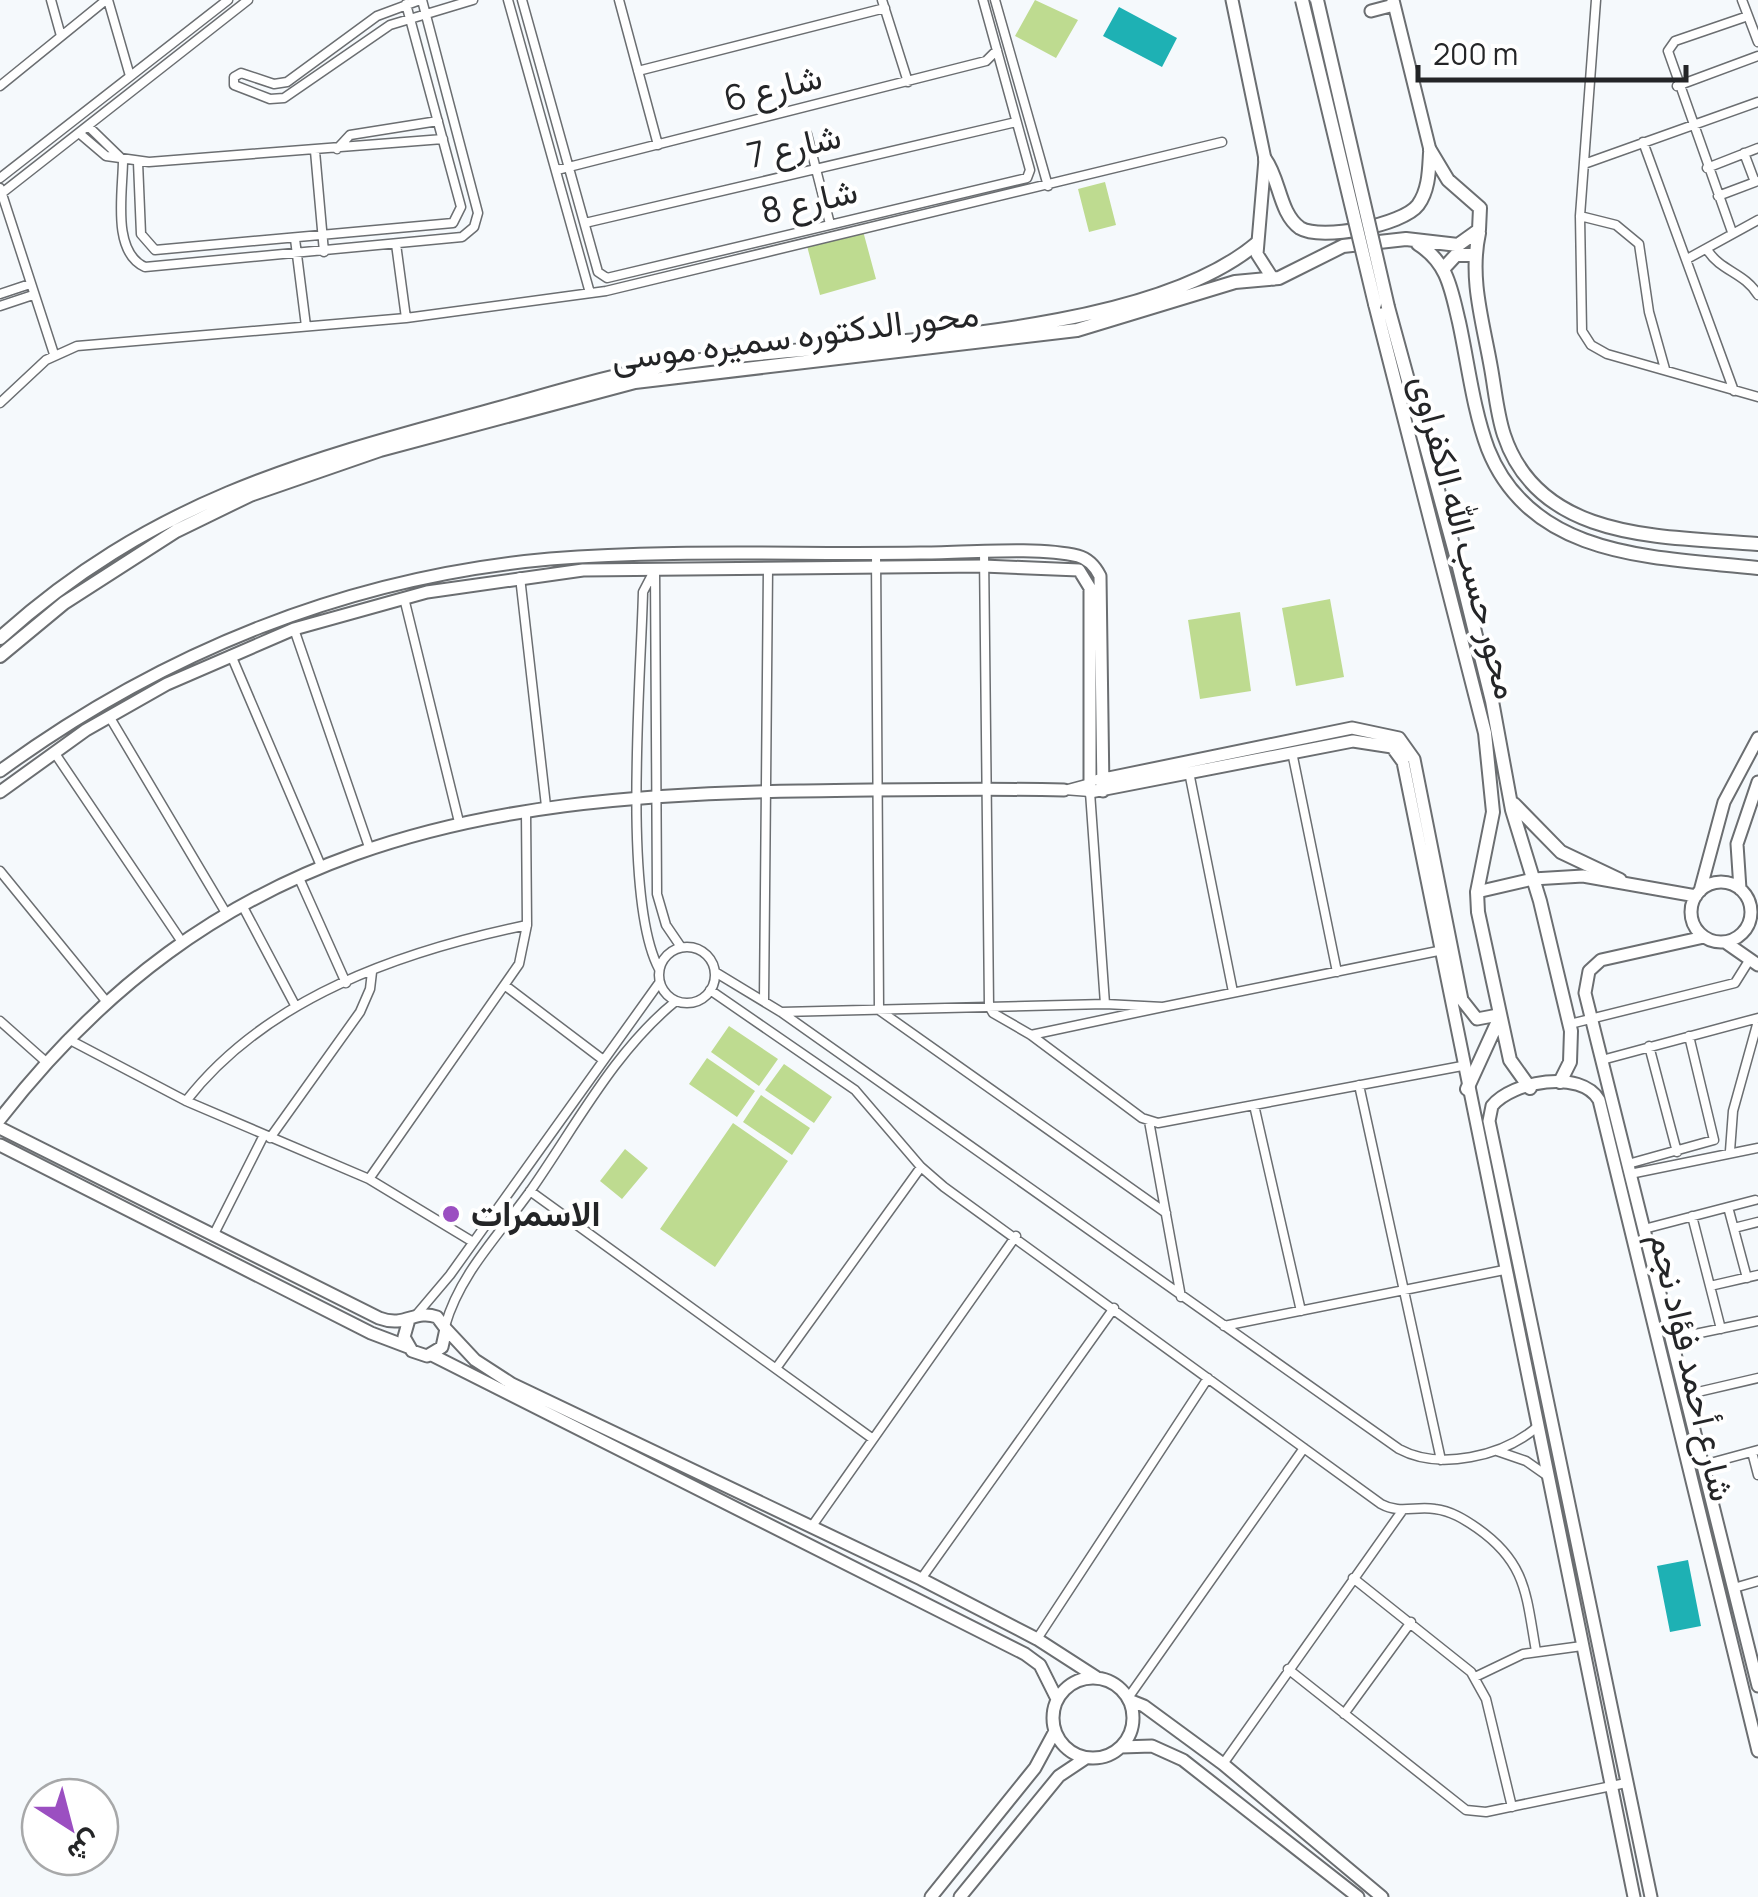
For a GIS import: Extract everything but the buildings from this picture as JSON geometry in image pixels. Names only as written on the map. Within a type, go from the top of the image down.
[{"type":"main road","name":"محور حسب الله الكفراوى","points":[[1302,0],[1382,305],[1489,686],[1508,794],[1570,1024],[1572,1054],[1560,1082]]},
{"type":"main road","name":"محور حسب الله الكفراوى","points":[[1317,0],[1382,305],[1484,733],[1492,823],[1478,892],[1498,1017],[1512,1067],[1530,1088]]},
{"type":"main road","points":[[1265,159],[1292,220],[1303,230],[1325,234],[1407,215],[1424,194],[1430,150]]},
{"type":"main road","points":[[1430,150],[1448,180],[1477,202],[1479,230],[1474,254],[1502,432],[1522,470],[1541,492],[1576,517],[1603,528],[1758,544]]},
{"type":"main road","name":"محور الدكتوره سميره موسى","points":[[0,656],[64,602],[140,552],[250,495],[336,462],[635,382],[1029,338],[1118,320],[1236,282],[1274,278],[1336,248],[1412,240],[1452,246],[1479,230]]},
{"type":"main road","points":[[1412,240],[1444,268],[1486,444],[1499,471],[1526,506],[1550,525],[1600,548],[1758,568]]},
{"type":"main road","name":"محور الدكتوره سميره موسى","points":[[0,638],[96,565],[170,519],[245,484],[332,452],[634,371],[1007,327],[1114,306],[1216,273],[1258,243]]},
{"type":"main road","points":[[1444,268],[1456,255],[1474,254]]},
{"type":"main road","points":[[1508,794],[1548,842],[1574,860],[1620,880]]},
{"type":"main road","points":[[1467,1090],[1498,1017]]},
{"type":"street","points":[[50,0],[61,36]]},
{"type":"street","points":[[0,86],[107,0],[130,76]]},
{"type":"street","points":[[0,178],[216,4],[228,0]]},
{"type":"street","points":[[54,354],[1,191],[248,0]]},
{"type":"street","points":[[88,126],[123,160],[123,233],[128,252],[138,264],[154,268],[462,237],[477,220],[448,103],[425,14],[421,0],[372,19],[290,80],[264,82],[241,73],[234,79],[236,88],[258,96],[270,99],[290,95],[378,32],[409,18],[425,14],[473,0]]},
{"type":"street","points":[[508,0],[590,293]]},
{"type":"street","points":[[522,0],[585,223]]},
{"type":"street","points":[[619,0],[658,145]]},
{"type":"street","points":[[983,0],[1016,122]]},
{"type":"street","points":[[995,0],[1048,186]]},
{"type":"street","points":[[1232,0],[1265,159],[1260,263],[1274,278]]},
{"type":"street","points":[[1596,0],[1580,216],[1578,315],[1586,338],[1607,354],[1758,397]]},
{"type":"street","points":[[1758,1],[1743,3],[1758,42]]},
{"type":"street","points":[[1371,11],[1394,2],[1430,150]]},
{"type":"street","points":[[216,4],[222,20]]},
{"type":"street","points":[[138,162],[140,234],[151,248],[295,239],[457,221],[461,207],[406,4]]},
{"type":"street","points":[[638,71],[883,4],[908,82]]},
{"type":"street","points":[[1732,232],[1668,57],[1675,41],[1748,16]]},
{"type":"street","name":"شارع 6","points":[[557,170],[1010,54]]},
{"type":"street","points":[[1678,86],[1758,56]]},
{"type":"street","points":[[258,96],[264,82]]},
{"type":"street","points":[[1584,164],[1758,102]]},
{"type":"street","points":[[434,106],[448,103]]},
{"type":"street","points":[[337,149],[350,135],[438,121]]},
{"type":"street","name":"شارع 7","points":[[585,223],[1016,122]]},
{"type":"street","name":"شارع 8","points":[[585,223],[598,272],[607,278],[1024,179],[1030,170],[1016,122]]},
{"type":"street","points":[[79,133],[104,156],[138,162],[443,140]]},
{"type":"street","points":[[807,134],[830,224]]},
{"type":"street","points":[[0,404],[54,354],[77,346],[406,318],[590,293],[1222,142]]},
{"type":"street","points":[[1643,142],[1734,390]]},
{"type":"street","points":[[1707,168],[1758,148]]},
{"type":"street","points":[[315,151],[324,252]]},
{"type":"street","points":[[1718,196],[1756,182],[1744,153]]},
{"type":"street","points":[[1580,216],[1616,225],[1639,244],[1649,312],[1665,370]]},
{"type":"street","points":[[1688,259],[1758,220]]},
{"type":"street","points":[[295,239],[306,326]]},
{"type":"street","points":[[396,244],[406,318]]},
{"type":"street","points":[[1708,250],[1717,262],[1744,276],[1758,296]]},
{"type":"street","points":[[0,294],[30,284]]},
{"type":"street","points":[[0,306],[33,295]]},
{"type":"street","points":[[654,554],[656,894],[666,925],[681,946],[701,950],[715,972],[780,1012],[1399,1449],[1441,1460],[1497,1451],[1537,1428]]},
{"type":"street","points":[[0,792],[110,716],[168,684],[294,629],[403,598],[654,554],[876,554],[1070,567],[1088,580],[1105,1004]]},
{"type":"street","points":[[764,1001],[769,554]]},
{"type":"street","points":[[876,554],[879,1010]]},
{"type":"street","points":[[0,771],[78,716],[160,669],[262,626],[364,592],[469,570],[583,564],[656,568],[876,568],[984,559]]},
{"type":"street","points":[[984,559],[983,788],[990,1009]]},
{"type":"street","points":[[408,1347],[404,1332],[412,1319],[474,1242],[659,983],[659,969],[643,924],[638,798],[643,592],[656,568]]},
{"type":"street","points":[[520,576],[546,806]]},
{"type":"street","points":[[403,598],[459,822]]},
{"type":"street","points":[[294,629],[369,846]]},
{"type":"street","points":[[231,655],[321,866]]},
{"type":"street","points":[[160,669],[168,684]]},
{"type":"street","points":[[110,716],[226,913]]},
{"type":"street","points":[[1188,768],[1290,738],[1360,728],[1390,740],[1402,762],[1634,1897]]},
{"type":"street","points":[[1290,738],[1337,972]]},
{"type":"street","points":[[1570,1024],[1735,983],[1754,962],[1726,942],[1704,937],[1692,922],[1724,802],[1758,738]]},
{"type":"street","points":[[0,1120],[45,1061],[106,1000],[182,942],[297,875],[369,846],[459,822],[546,806],[657,795],[766,791],[1064,790],[1359,740],[1406,743],[1414,760],[1464,1005],[1476,1018],[1498,1017]]},
{"type":"street","points":[[54,752],[182,942]]},
{"type":"street","points":[[1188,768],[1233,992]]},
{"type":"street","points":[[1756,939],[1742,891],[1737,844],[1758,782]]},
{"type":"street","points":[[369,1179],[507,986],[522,955],[527,925],[526,809]]},
{"type":"street","points":[[0,872],[106,1000]]},
{"type":"street","points":[[297,875],[346,983]]},
{"type":"street","points":[[1478,892],[1533,879],[1583,876],[1620,880],[1662,892],[1698,894],[1716,883],[1758,898]]},
{"type":"street","points":[[242,904],[296,1007]]},
{"type":"street","points":[[186,1100],[233,1048],[296,1007],[372,972],[448,944],[527,925]]},
{"type":"street","points":[[1726,942],[1750,926]]},
{"type":"street","name":"شارع أحمد فؤاد نجم","points":[[1704,937],[1608,957],[1594,965],[1584,986],[1734,1588],[1753,1646],[1758,1686]]},
{"type":"street","points":[[659,969],[664,957],[681,946]]},
{"type":"street","points":[[1031,1035],[1438,952]]},
{"type":"street","points":[[214,1234],[267,1136],[360,1012],[368,996],[372,972]]},
{"type":"street","points":[[659,983],[676,1001],[696,1002],[710,990],[715,972]]},
{"type":"street","points":[[507,986],[602,1059]]},
{"type":"street","points":[[710,990],[854,1090],[921,1167],[1386,1507],[1451,1513],[1506,1551],[1522,1578],[1536,1651]]},
{"type":"street","points":[[0,1146],[371,1333],[422,1356],[432,1355],[442,1348],[445,1327],[464,1281],[642,1033],[676,1001]]},
{"type":"street","points":[[780,1012],[1105,1004],[1163,1007]]},
{"type":"street","points":[[990,1009],[1149,1121],[1164,1123],[1462,1066]]},
{"type":"street","points":[[879,1010],[1166,1213]]},
{"type":"street","points":[[1602,1060],[1758,1019],[1734,1111],[1730,1150]]},
{"type":"street","points":[[0,1021],[45,1061]]},
{"type":"street","points":[[1629,1169],[1715,1138],[1688,1036]]},
{"type":"street","points":[[68,1039],[186,1100],[369,1179],[474,1242]]},
{"type":"street","points":[[1649,1046],[1677,1152]]},
{"type":"street","points":[[1560,1082],[1499,1098],[1489,1121],[1651,1897]]},
{"type":"street","name":"شارع أحمد فؤاد نجم","points":[[1560,1082],[1582,1083],[1599,1100],[1758,1750]]},
{"type":"street","points":[[1359,1085],[1441,1460]]},
{"type":"street","points":[[1254,1105],[1301,1310]]},
{"type":"street","points":[[1149,1121],[1181,1297]]},
{"type":"street","points":[[0,1128],[379,1318],[432,1315],[475,1360],[512,1384],[696,1468],[1037,1639],[1096,1678],[1114,1684],[1128,1699],[1144,1706],[1223,1764],[1378,1896]]},
{"type":"street","points":[[1629,1169],[1758,1148]]},
{"type":"street","points":[[777,1367],[921,1167]]},
{"type":"street","points":[[530,1191],[873,1439]]},
{"type":"street","points":[[1644,1229],[1755,1200]]},
{"type":"street","points":[[1728,1207],[1747,1278]]},
{"type":"street","points":[[1692,1216],[1721,1330]]},
{"type":"street","points":[[1734,1228],[1758,1222]]},
{"type":"street","points":[[812,1526],[1016,1236]]},
{"type":"street","points":[[1223,1326],[1504,1270]]},
{"type":"street","points":[[1710,1286],[1758,1276]]},
{"type":"street","points":[[921,1579],[1114,1308]]},
{"type":"street","points":[[1672,1339],[1758,1321]]},
{"type":"street","points":[[432,1355],[1024,1654],[1040,1666],[1057,1699],[1054,1732],[1035,1768],[932,1897]]},
{"type":"street","points":[[1037,1639],[1208,1378]]},
{"type":"street","points":[[1686,1395],[1758,1378]]},
{"type":"street","points":[[1121,1746],[1131,1730],[1128,1699],[1304,1448]]},
{"type":"street","points":[[1497,1451],[1526,1461],[1547,1476]]},
{"type":"street","points":[[1703,1465],[1755,1451],[1758,1475]]},
{"type":"street","points":[[688,1486],[696,1468]]},
{"type":"street","points":[[1550,1493],[1558,1495],[1565,1490]]},
{"type":"street","points":[[1223,1764],[1402,1511]]},
{"type":"street","points":[[1558,1532],[1565,1527],[1573,1530]]},
{"type":"street","points":[[1353,1578],[1475,1676],[1486,1699],[1512,1807]]},
{"type":"street","points":[[1734,1588],[1758,1581]]},
{"type":"street","points":[[1344,1714],[1411,1622]]},
{"type":"street","points":[[1475,1676],[1536,1651],[1582,1646]]},
{"type":"street","points":[[1288,1669],[1461,1808],[1479,1812],[1626,1784]]},
{"type":"street","points":[[1057,1699],[1073,1682],[1096,1678]]},
{"type":"street","points":[[1054,1732],[1067,1749],[1086,1758],[1099,1758],[1121,1746],[1143,1744],[1174,1754],[1358,1897]]},
{"type":"street","points":[[960,1897],[1059,1776],[1086,1758]]},
{"type":"street","points":[[1342,1884],[1350,1897]]},
{"type":"green space","points":[[1035,0],[1078,20],[1056,58],[1015,36]]},
{"type":"green space","points":[[1105,182],[1116,225],[1089,232],[1078,189]]},
{"type":"green space","points":[[863,231],[876,279],[820,295],[807,246]]},
{"type":"green space","points":[[1330,599],[1344,677],[1296,686],[1282,608]]},
{"type":"green space","points":[[1240,612],[1251,691],[1200,699],[1188,620]]},
{"type":"green space","points":[[729,1026],[778,1059],[759,1086],[711,1052]]},
{"type":"green space","points":[[707,1058],[755,1091],[737,1117],[689,1084]]},
{"type":"green space","points":[[784,1064],[832,1097],[814,1123],[765,1090]]},
{"type":"green space","points":[[761,1095],[810,1128],[792,1155],[743,1122]]},
{"type":"green space","points":[[733,1123],[788,1161],[715,1267],[660,1229]]},
{"type":"green space","points":[[625,1149],[648,1168],[622,1199],[600,1181]]},
{"type":"water","points":[[1119,7],[1177,38],[1162,67],[1103,36]]},
{"type":"water","points":[[1688,1560],[1701,1626],[1670,1632],[1657,1566]]},
{"type":"place","name":"الاسمرات","points":[[451,1214]]}]
